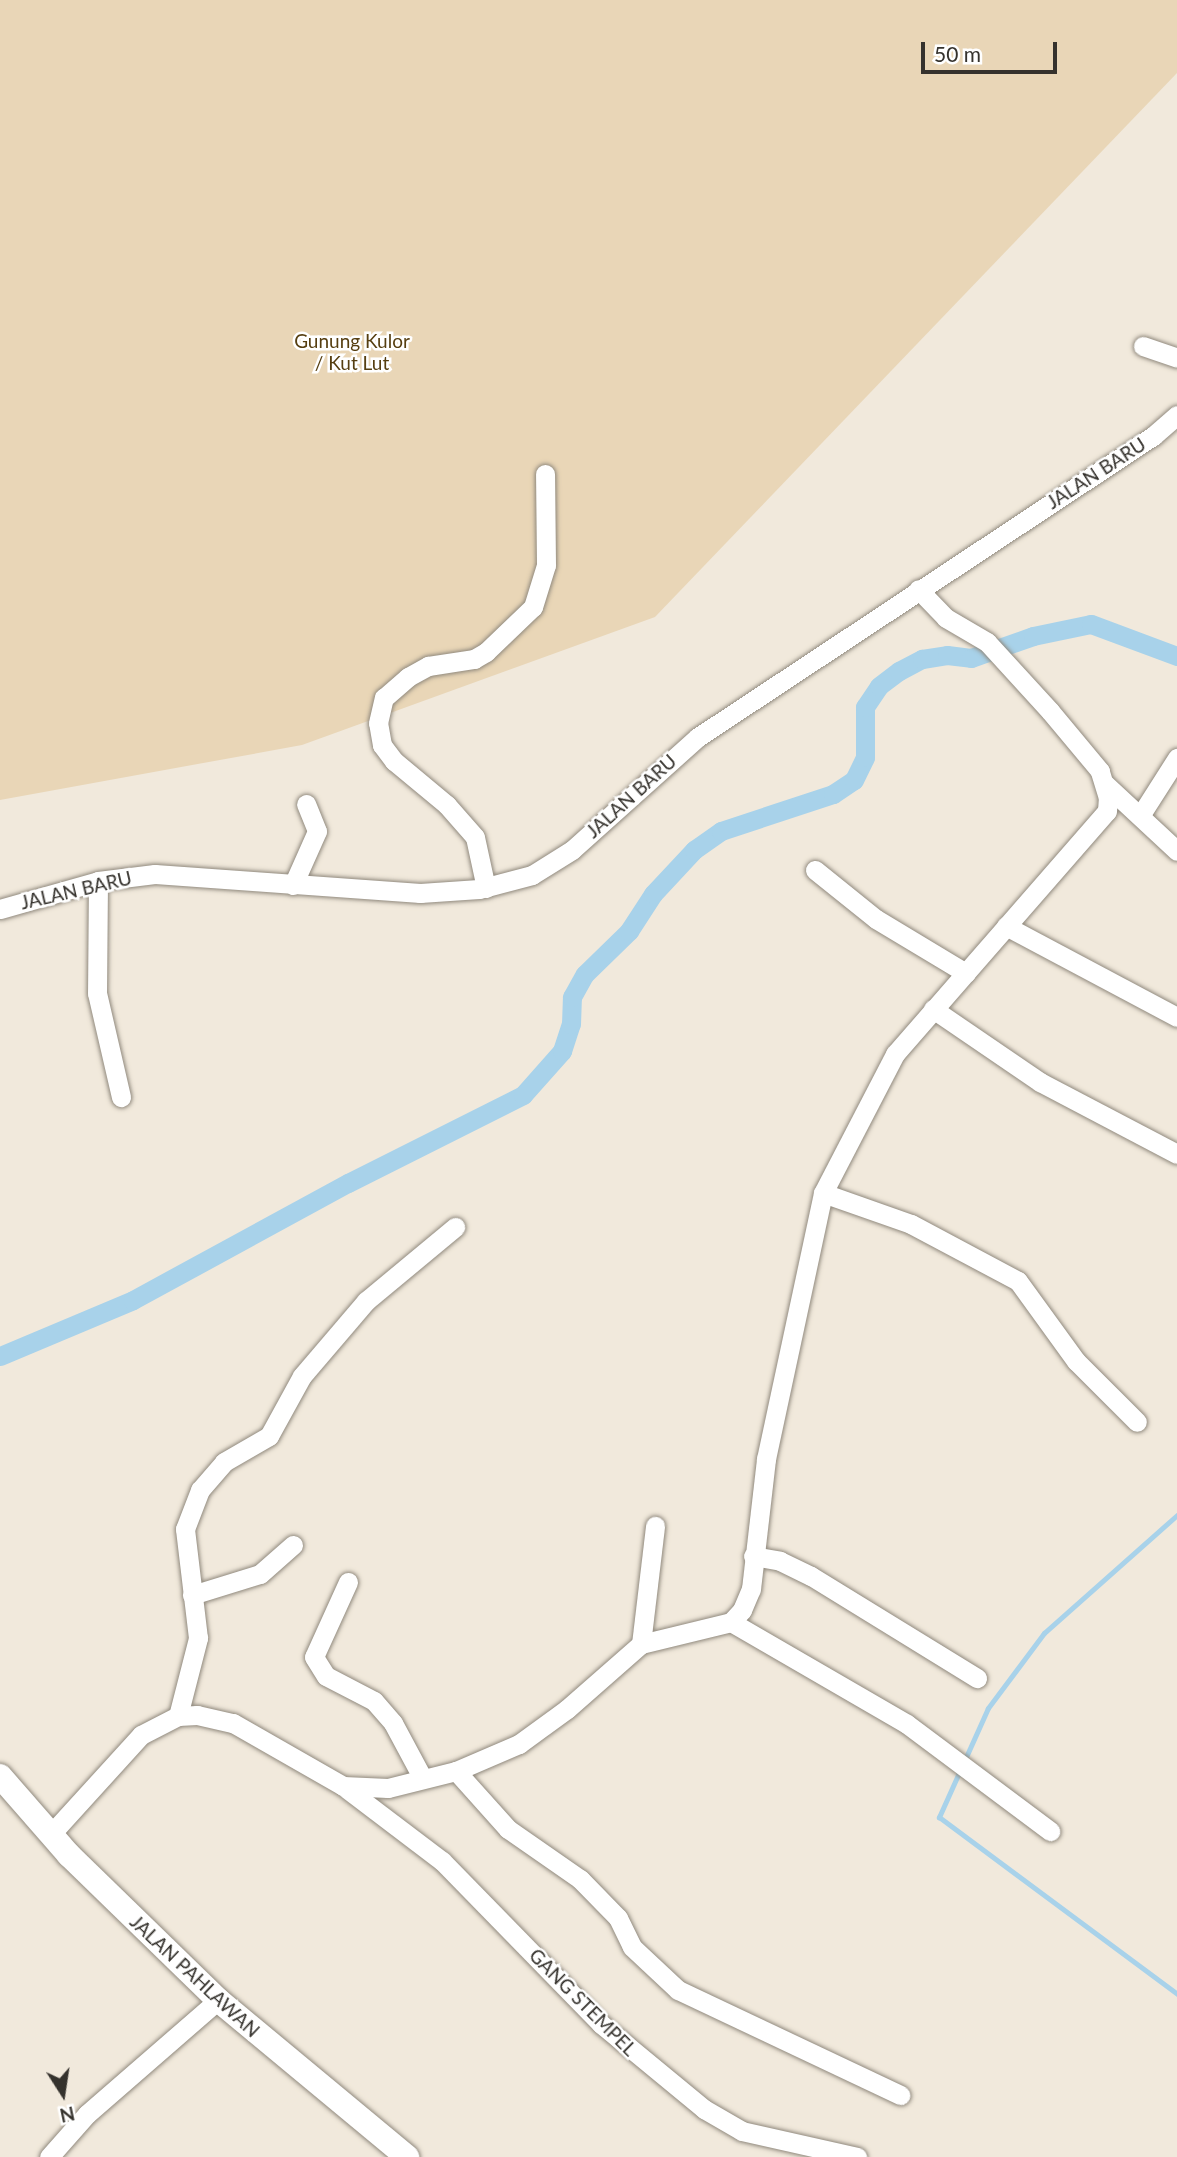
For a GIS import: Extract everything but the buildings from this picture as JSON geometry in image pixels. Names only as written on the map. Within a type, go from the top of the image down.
[{"type":"main road","name":"JALAN PAHLAWAN","points":[[0,1776],[51,1834],[218,2000],[407,2157]]},
{"type":"street","points":[[1143,346],[1177,358]]},
{"type":"street","name":"JALAN BARU","points":[[0,909],[98,881],[155,874],[420,893],[486,888],[532,875],[552,864],[698,737],[918,589],[1175,422]]},
{"type":"street","points":[[486,888],[475,837],[447,805],[394,761],[382,745],[378,723],[384,698],[408,677],[428,666],[486,652],[533,607],[546,565],[545,474]]},
{"type":"street","points":[[918,589],[946,618],[987,642],[1004,658],[1105,784],[1177,851]]},
{"type":"street","points":[[1140,816],[1177,758]]},
{"type":"street","points":[[731,1622],[751,1589],[766,1459],[823,1193],[895,1054],[1107,810],[1105,784]]},
{"type":"street","points":[[293,885],[317,831],[306,804]]},
{"type":"street","points":[[815,870],[876,919],[966,973]]},
{"type":"street","points":[[98,881],[97,993],[121,1097]]},
{"type":"street","points":[[1006,926],[1177,1017]]},
{"type":"street","points":[[933,1009],[1040,1082],[1177,1154]]},
{"type":"street","points":[[823,1193],[911,1224],[1018,1281],[1076,1361],[1137,1422]]},
{"type":"street","points":[[51,1834],[141,1735],[178,1716],[198,1638],[185,1530],[209,1476],[269,1436],[302,1376],[366,1301],[455,1227]]},
{"type":"street","points":[[641,1644],[655,1526]]},
{"type":"street","points":[[192,1595],[260,1574],[293,1545]]},
{"type":"street","points":[[753,1556],[780,1561],[811,1576],[977,1678]]},
{"type":"street","points":[[348,1582],[314,1657],[326,1676],[374,1702],[387,1716],[422,1777]]},
{"type":"street","points":[[343,1786],[371,1790],[456,1771],[527,1738],[641,1644],[731,1622],[907,1724],[1050,1830]]},
{"type":"street","name":"GANG STEMPEL","points":[[178,1716],[197,1715],[233,1723],[343,1786],[442,1861],[601,2024],[704,2109],[742,2131],[857,2157]]},
{"type":"street","points":[[456,1771],[508,1829],[580,1879],[618,1918],[632,1947],[678,1990],[900,2095]]},
{"type":"street","points":[[49,2157],[84,2118],[218,2000]]},
{"type":"green space","name":"Gunung Kulor / Kut Lut","points":[[0,0],[1177,0],[1177,73],[655,617],[302,745],[0,800]]},
{"type":"waterway","points":[[0,1356],[133,1300],[348,1183],[523,1095],[562,1051],[571,1024],[572,997],[585,974],[629,931],[653,894],[694,850],[721,831],[833,794],[854,780],[865,757],[865,707],[879,686],[899,671],[922,659],[947,655],[971,658],[1033,636],[1091,624],[1177,656]]},
{"type":"waterway","points":[[1177,1515],[1044,1633],[988,1708],[939,1817],[1177,1994]]}]
